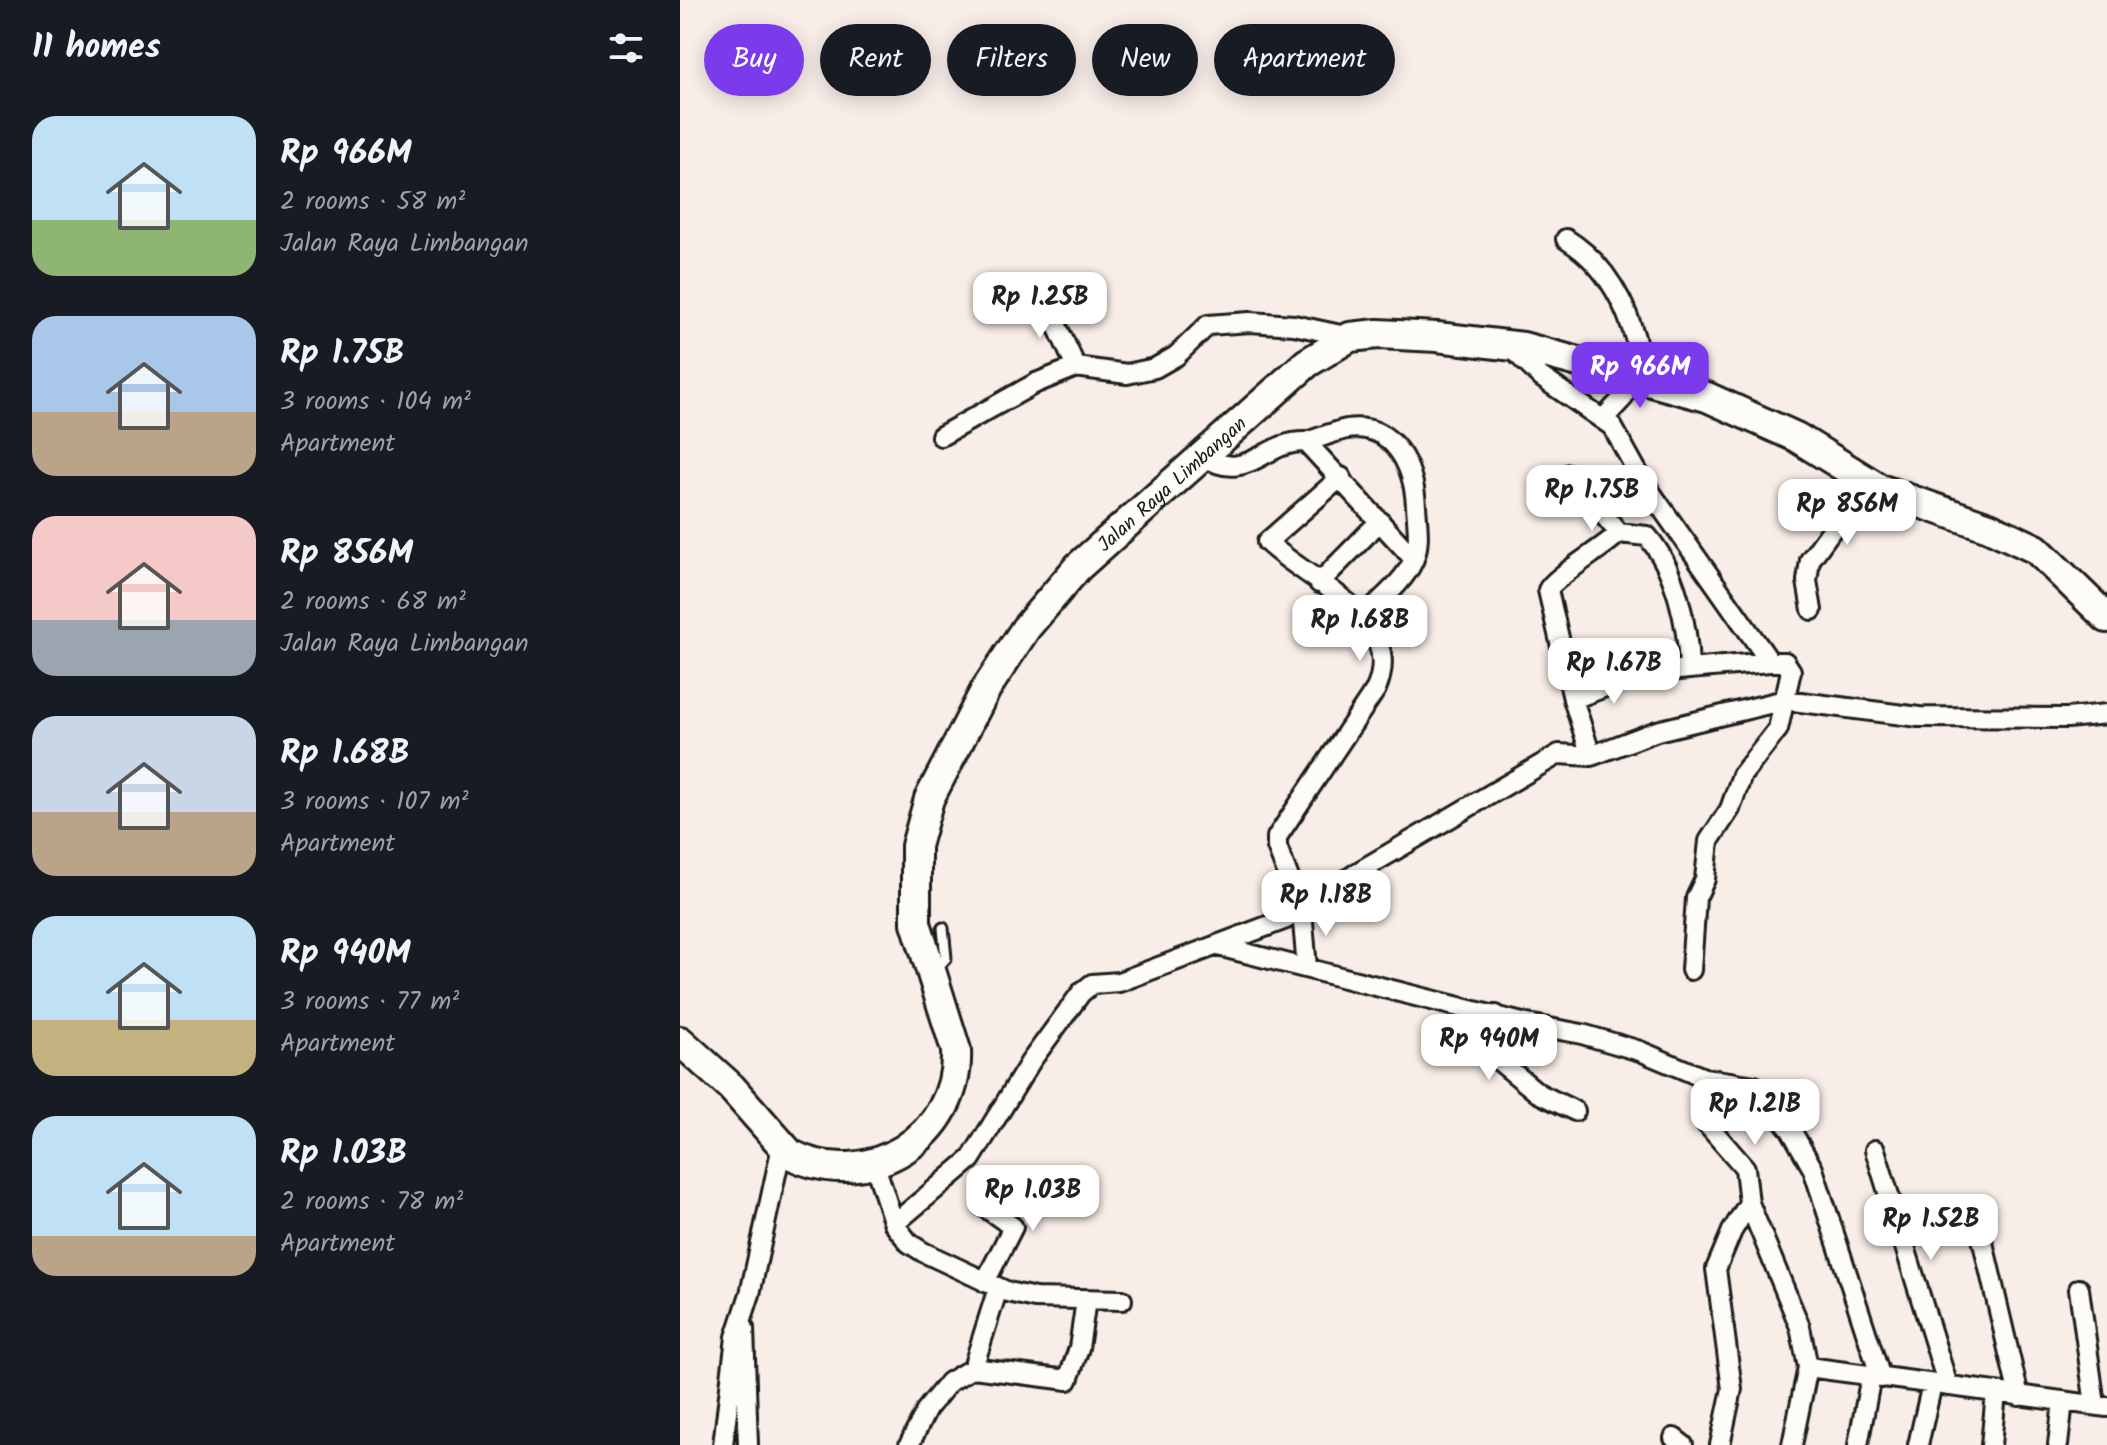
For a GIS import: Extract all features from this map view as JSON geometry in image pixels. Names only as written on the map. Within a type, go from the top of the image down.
[{"type":"highway","name":"Jalan Raya Limbangan","points":[[680,1041],[731,1087],[782,1146],[799,1159],[818,1164],[874,1162],[922,1138],[942,1115],[954,1086],[956,1050],[916,923],[916,846],[929,799],[986,689],[1026,628],[1078,567],[1307,363],[1350,337],[1406,334],[1508,345],[1638,377],[1731,407],[1796,437],[1867,481],[1908,500],[1989,527],[2036,549],[2107,618]]},
{"type":"street","points":[[1566,239],[1587,254],[1624,303],[1638,339],[1638,377],[1604,418]]},
{"type":"street","points":[[1043,296],[1076,367]]},
{"type":"street","points":[[941,436],[1036,383],[1076,367],[1127,374],[1155,368],[1176,356],[1208,325],[1232,322],[1294,325],[1350,337]]},
{"type":"street","points":[[1508,345],[1541,377],[1604,418],[1642,480],[1770,662]]},
{"type":"street","points":[[1202,455],[1214,463],[1231,467],[1306,442],[1359,429],[1379,434],[1393,443],[1405,457],[1412,473],[1418,542],[1414,559],[1364,616]]},
{"type":"street","points":[[1306,442],[1414,559]]},
{"type":"street","points":[[1569,474],[1619,533],[1647,536],[1654,544],[1676,595],[1689,645],[1689,669]]},
{"type":"street","points":[[1307,968],[1302,911],[1277,847],[1277,837],[1379,682],[1380,649],[1364,616],[1267,541],[1341,477]]},
{"type":"street","points":[[1812,610],[1807,581],[1811,558],[1867,481]]},
{"type":"street","points":[[1319,583],[1380,521]]},
{"type":"street","points":[[1591,756],[1552,617],[1549,586],[1595,555],[1619,533]]},
{"type":"street","points":[[1573,699],[1640,674],[1770,662],[1789,666],[1778,729],[1742,775],[1730,809],[1709,841],[1705,879],[1696,898],[1691,970]]},
{"type":"street","points":[[894,1224],[971,1159],[1031,1061],[1081,993],[1092,984],[1119,982],[1302,911],[1363,869],[1559,754],[1591,756],[1657,731],[1785,700],[1919,717],[2067,718],[2107,714]]},
{"type":"street","points":[[1218,946],[1582,1034],[1640,1051],[1704,1078],[1758,1089],[1772,1111],[1791,1130],[1813,1169],[1876,1377],[1858,1445]]},
{"type":"street","points":[[1496,1015],[1482,1047],[1538,1093],[1575,1111]]},
{"type":"street","points":[[1731,1082],[1705,1122],[1743,1165],[1749,1203],[1800,1327],[1808,1367],[1792,1445]]},
{"type":"street","points":[[723,1445],[727,1390],[782,1146]]},
{"type":"street","points":[[1875,1150],[1940,1385],[1918,1445]]},
{"type":"street","points":[[874,1162],[894,1224],[909,1243],[992,1285],[1035,1298],[1122,1300]]},
{"type":"street","points":[[1720,1445],[1732,1389],[1716,1269],[1732,1231],[1749,1203]]},
{"type":"street","points":[[973,1368],[992,1285],[1013,1227],[983,1206]]},
{"type":"street","points":[[1976,1213],[2019,1396]]},
{"type":"street","points":[[1808,1367],[2101,1406],[2079,1289]]},
{"type":"street","points":[[909,1445],[927,1409],[949,1382],[973,1368],[1058,1382],[1068,1380],[1079,1348],[1086,1300]]},
{"type":"street","points":[[743,1319],[748,1445]]},
{"type":"street","points":[[1991,1445],[1996,1393]]},
{"type":"street","points":[[2058,1445],[2063,1401]]},
{"type":"lane","points":[[931,974],[946,958],[943,928]]}]
